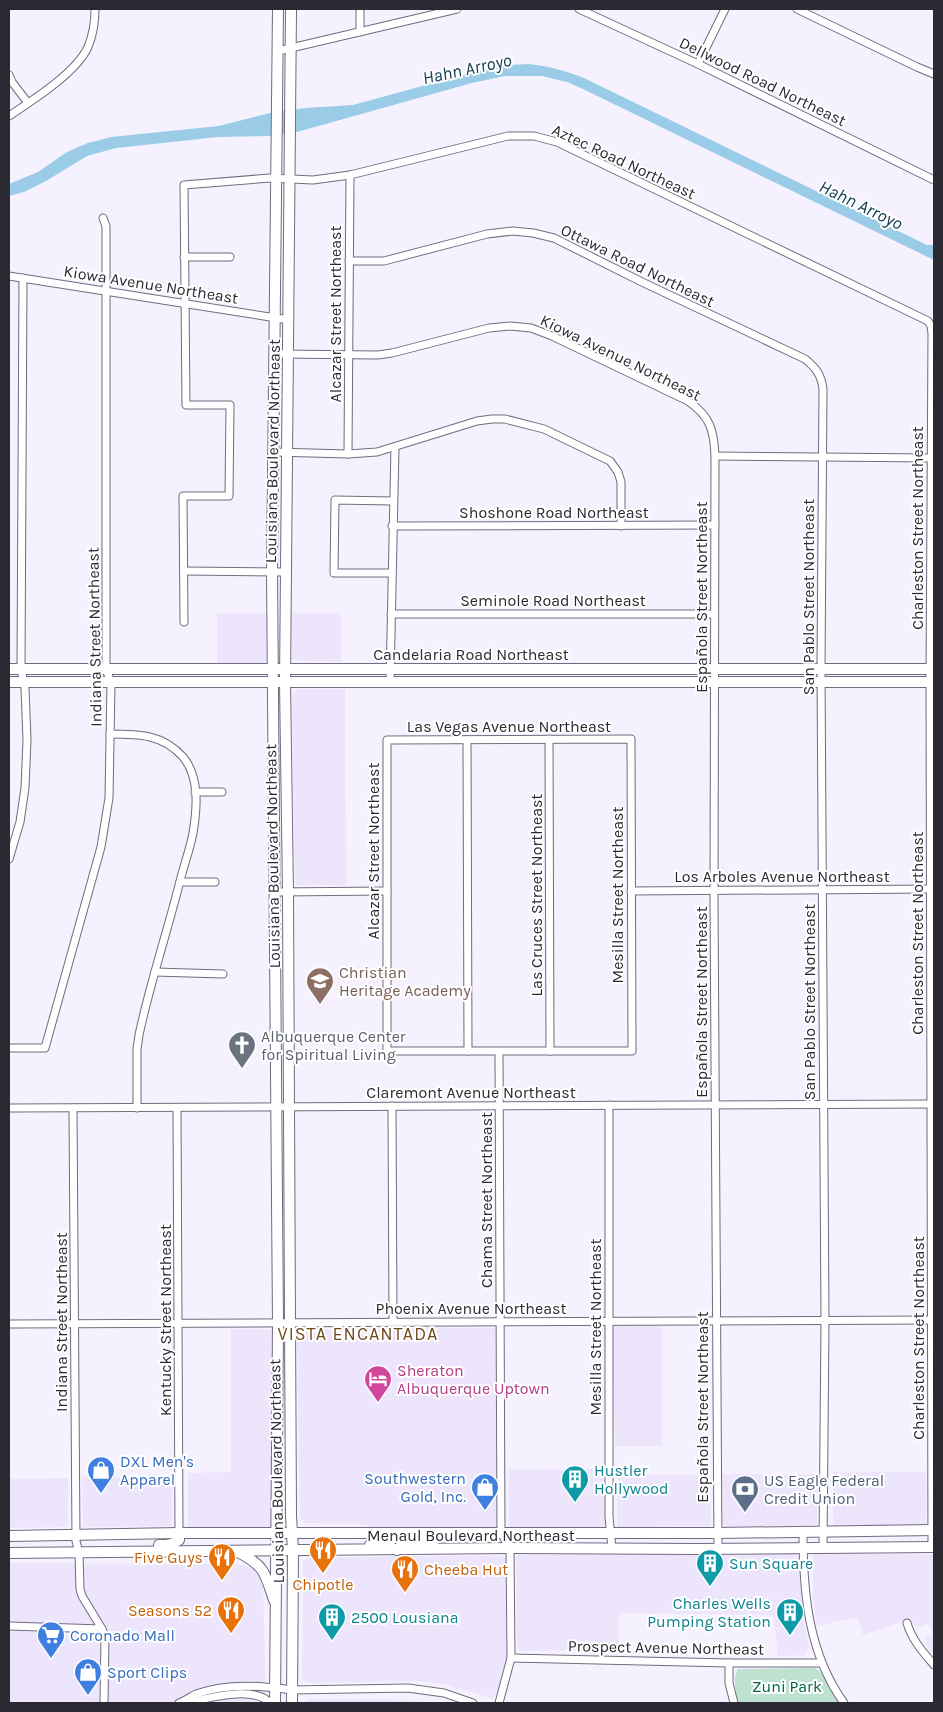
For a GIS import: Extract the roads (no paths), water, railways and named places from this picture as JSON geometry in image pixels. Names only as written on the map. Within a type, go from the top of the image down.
[{"type":"main road","name":"Louisiana Boulevard Northeast","points":[[275,1703],[278,1533],[278,1323],[272,572],[278,9]]},
{"type":"main road","name":"Louisiana Boulevard Northeast","points":[[292,9],[285,572],[293,1551],[292,1703]]},
{"type":"main road","name":"Candelaria Road Northeast","points":[[9,668],[932,669]]},
{"type":"main road","name":"Candelaria Road Northeast","points":[[9,682],[932,682]]},
{"type":"main road","name":"Menaul Boulevard Northeast","points":[[9,1536],[179,1533],[717,1533],[933,1530]]},
{"type":"main road","points":[[137,1552],[150,1545],[171,1545],[176,1543],[179,1540],[179,1533]]},
{"type":"main road","points":[[452,1549],[470,1544],[491,1542],[501,1533]]},
{"type":"main road","points":[[510,1548],[521,1540],[541,1539],[554,1533]]},
{"type":"main road","points":[[350,1551],[372,1544],[386,1543],[394,1538],[396,1534]]},
{"type":"main road","points":[[397,1550],[402,1543],[408,1541],[432,1541],[442,1534]]},
{"type":"main road","name":"Menaul Boulevard Northeast","points":[[9,1553],[510,1548],[933,1547]]},
{"type":"main road","points":[[235,1551],[254,1560],[259,1565],[264,1572],[276,1606]]},
{"type":"street","points":[[9,116],[71,69],[88,48],[93,32],[95,9]]},
{"type":"street","points":[[360,9],[360,32]]},
{"type":"street","points":[[278,51],[457,9]]},
{"type":"street","name":"Dellwood Road Northeast","points":[[579,9],[698,64],[934,180]]},
{"type":"street","points":[[698,64],[725,9]]},
{"type":"street","points":[[796,9],[934,74]]},
{"type":"street","points":[[9,75],[28,103]]},
{"type":"street","name":"Aztec Road Northeast","points":[[184,257],[184,185],[270,178],[313,180],[350,175],[508,136],[534,136],[557,142],[928,321]]},
{"type":"street","name":"Alcazar Street Northeast","points":[[348,454],[350,175]]},
{"type":"street","name":"Indiana Street Northeast","points":[[9,1048],[45,1048],[101,847],[109,798],[111,683],[106,669],[106,226],[103,218]]},
{"type":"street","name":"Ottawa Road Northeast","points":[[349,261],[384,261],[487,234],[513,231],[554,238],[805,359],[817,369],[822,378],[823,456]]},
{"type":"street","points":[[184,622],[183,496],[229,496],[230,405],[186,405],[184,257],[230,258]]},
{"type":"street","name":"Kiowa Avenue Northeast","points":[[9,276],[289,320]]},
{"type":"street","points":[[9,859],[20,822],[26,788],[24,682],[21,669],[22,278]]},
{"type":"street","name":"Charleston Street Northeast","points":[[928,321],[932,333],[933,516],[933,1547]]},
{"type":"street","name":"Kiowa Avenue Northeast","points":[[275,354],[378,355],[489,328],[510,326],[531,328],[569,344],[688,401],[700,409],[709,421],[714,438],[716,456]]},
{"type":"street","points":[[274,452],[348,454],[377,452],[477,421],[492,419],[521,422],[544,429],[610,461],[618,472],[621,482],[621,526]]},
{"type":"street","points":[[390,682],[395,447]]},
{"type":"street","points":[[716,456],[932,458]]},
{"type":"street","name":"Española Street Northeast","points":[[716,456],[714,890],[718,1549]]},
{"type":"street","name":"San Pablo Street Northeast","points":[[823,456],[821,683],[824,1548]]},
{"type":"street","points":[[392,573],[334,573],[335,500],[393,501]]},
{"type":"street","name":"Shoshone Road Northeast","points":[[392,526],[715,525]]},
{"type":"street","points":[[184,571],[285,572]]},
{"type":"street","name":"Seminole Road Northeast","points":[[391,614],[714,614]]},
{"type":"street","points":[[110,734],[146,735],[158,738],[168,744],[183,757],[190,768],[195,792],[193,835],[139,1035],[137,1049],[137,1108]]},
{"type":"street","name":"Las Vegas Avenue Northeast","points":[[387,740],[631,739]]},
{"type":"street","name":"Mesilla Street Northeast","points":[[550,1051],[632,1051],[631,739]]},
{"type":"street","name":"Alcazar Street Northeast","points":[[387,740],[386,1051],[468,1051]]},
{"type":"street","points":[[467,740],[468,1051],[550,1051]]},
{"type":"street","name":"Las Cruces Street Northeast","points":[[550,740],[550,1051]]},
{"type":"street","points":[[195,792],[222,792]]},
{"type":"street","points":[[180,882],[215,882]]},
{"type":"street","name":"Los Arboles Avenue Northeast","points":[[631,891],[932,889]]},
{"type":"street","points":[[276,892],[387,891]]},
{"type":"street","points":[[155,972],[224,974]]},
{"type":"street","name":"Chama Street Northeast","points":[[499,1052],[501,1533]]},
{"type":"street","name":"Claremont Avenue Northeast","points":[[9,1108],[932,1104]]},
{"type":"street","name":"Mesilla Street Northeast","points":[[609,1105],[609,1516],[612,1549]]},
{"type":"street","points":[[392,1106],[393,1322]]},
{"type":"street","name":"Indiana Street Northeast","points":[[74,1108],[76,1536],[80,1589],[82,1596],[102,1629]]},
{"type":"street","name":"Kentucky Street Northeast","points":[[177,1108],[179,1533]]},
{"type":"street","name":"Phoenix Avenue Northeast","points":[[9,1324],[933,1320]]},
{"type":"street","points":[[803,1532],[804,1585],[810,1625],[821,1663],[844,1703]]},
{"type":"street","points":[[499,1703],[511,1658],[510,1548],[501,1533]]},
{"type":"street","points":[[907,1623],[910,1634],[921,1651],[934,1665]]},
{"type":"street","points":[[9,1626],[102,1629],[104,1637],[104,1703]]},
{"type":"street","name":"Prospect Avenue Northeast","points":[[511,1658],[821,1663]]},
{"type":"street","points":[[728,1663],[729,1683],[734,1703]]},
{"type":"street","points":[[180,1703],[194,1695],[222,1687],[268,1687],[292,1690],[408,1688],[444,1693],[473,1703]]},
{"type":"street","points":[[180,1703],[206,1697],[241,1694],[264,1698],[270,1703]]},
{"type":"water","points":[[529,64],[557,69],[584,78],[927,245],[934,245],[934,260],[583,89],[567,82],[542,76],[505,76],[472,83],[297,132],[268,136],[218,137],[116,148],[87,156],[46,181],[24,192],[9,196],[9,184],[38,172],[67,152],[88,143],[111,137],[219,126],[270,113],[305,108],[353,105],[470,73],[508,65]]},
{"type":"place","name":"Christian Heritage Academy","points":[[320,1005]]},
{"type":"place","name":"Albuquerque Center for Spiritual Living","points":[[242,1069]]},
{"type":"place","name":"Sheraton Albuquerque Uptown","points":[[378,1403]]},
{"type":"place","name":"DXL Men's Apparel","points":[[101,1494]]},
{"type":"place","name":"Hustler Hollywood","points":[[575,1503]]},
{"type":"place","name":"Southwestern Gold, Inc.","points":[[485,1511]]},
{"type":"place","name":"US Eagle Federal Credit Union","points":[[745,1513]]},
{"type":"place","name":"Chipotle","points":[[323,1574]]},
{"type":"place","name":"Five Guys","points":[[222,1581]]},
{"type":"place","name":"Sun Square","points":[[710,1587]]},
{"type":"place","name":"Cheeba Hut","points":[[405,1593]]},
{"type":"place","name":"Seasons 52","points":[[231,1634]]},
{"type":"place","name":"Charles Wells Pumping Station","points":[[790,1636]]},
{"type":"place","name":"2500 Lousiana","points":[[332,1641]]},
{"type":"place","name":"Coronado Mall","points":[[51,1659]]},
{"type":"place","name":"Sport Clips","points":[[88,1696]]},
{"type":"district","name":"VISTA ENCANTADA","points":[[358,1334]]},
{"type":"water label","name":"Hahn Arroyo","points":[[467,69]]},
{"type":"water label","name":"Hahn Arroyo","points":[[861,205]]},
{"type":"park label","name":"Zuni Park","points":[[787,1686]]}]
